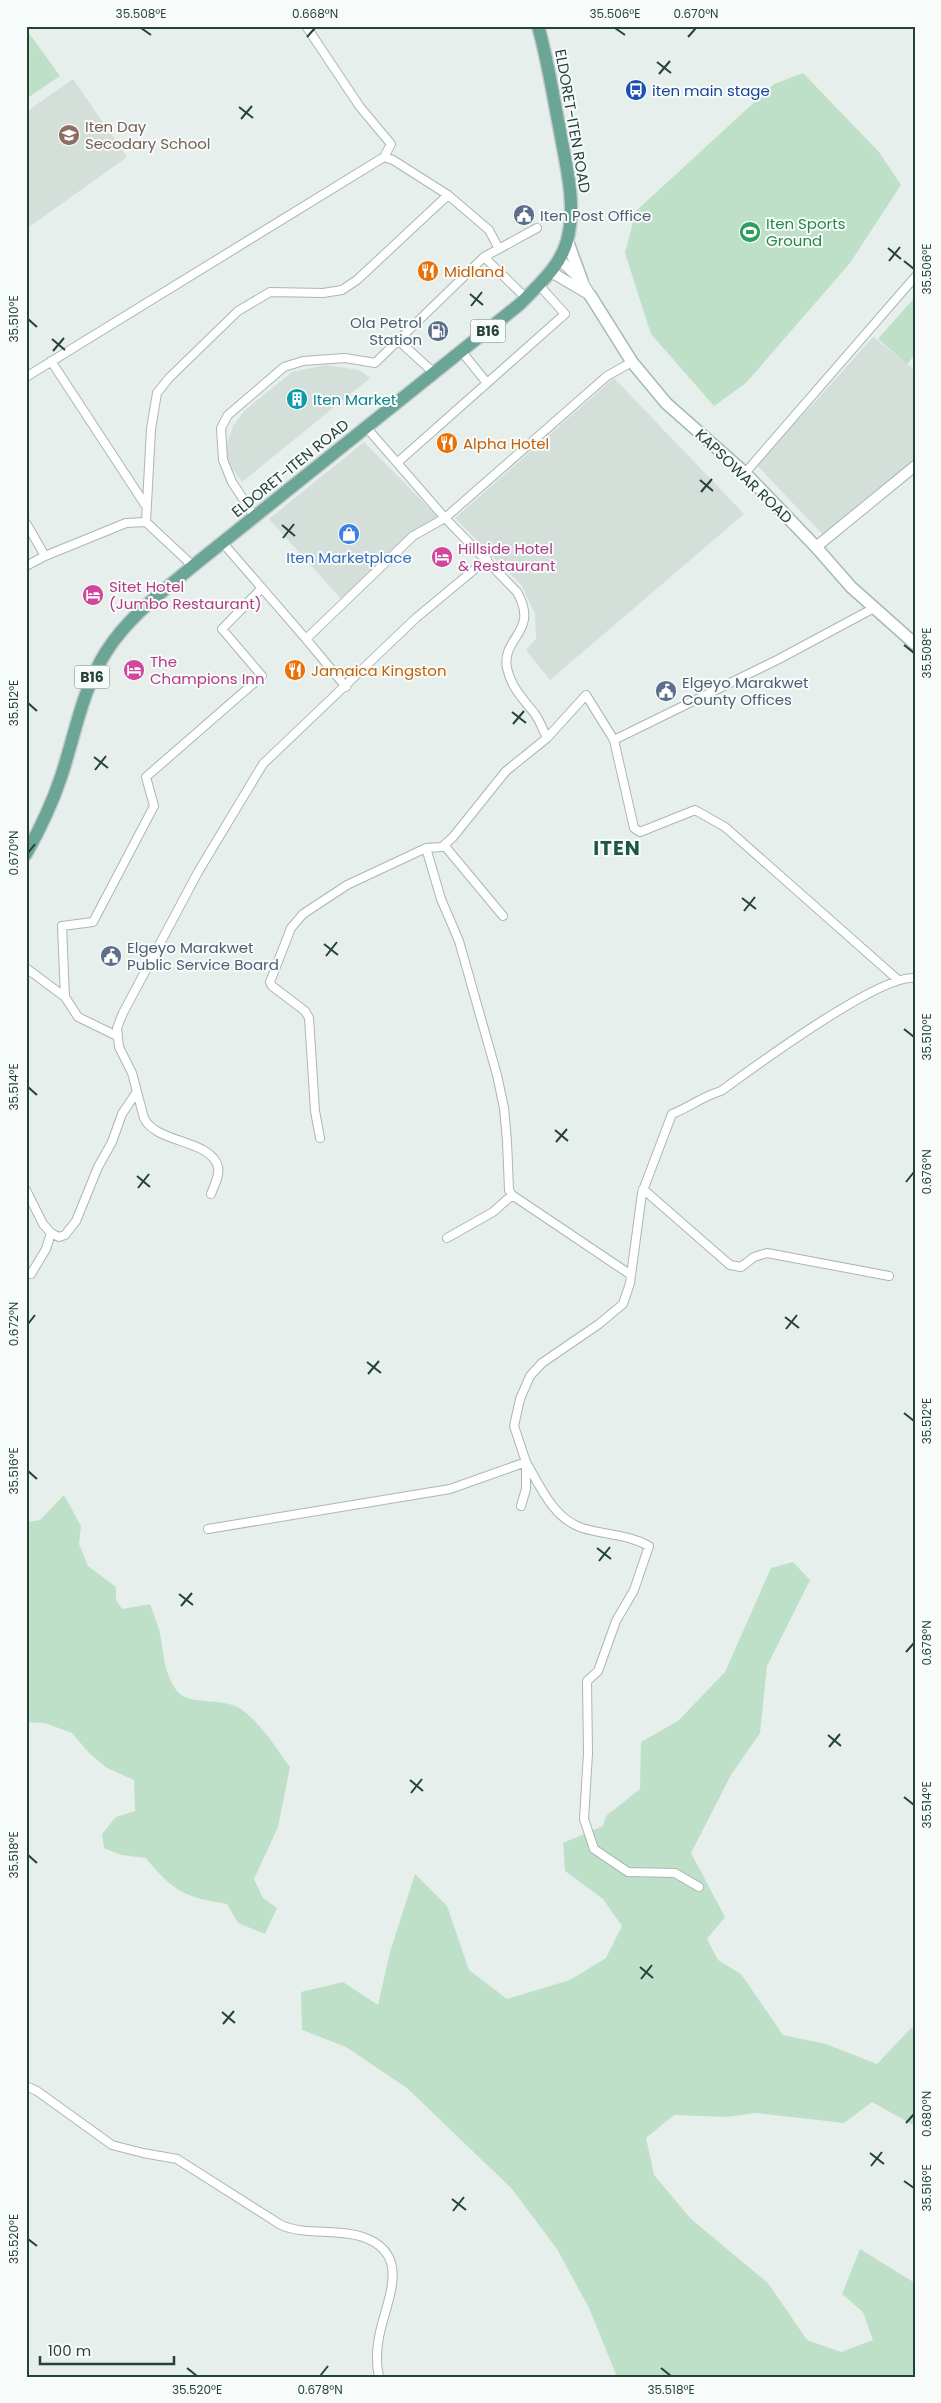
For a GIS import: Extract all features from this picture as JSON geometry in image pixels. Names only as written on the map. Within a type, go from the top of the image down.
[{"type":"main road","name":"ELDORET-ITEN ROAD","points":[[222,542],[462,352],[526,298],[551,272],[559,259],[567,240],[571,194],[547,57],[538,26]]},
{"type":"main road","points":[[567,240],[582,281]]},
{"type":"main road","name":"KAPSOWAR ROAD","points":[[590,296],[632,362],[666,403],[745,473],[816,547],[851,587],[915,644]]},
{"type":"main road","name":"B16","points":[[26,854],[44,823],[93,676],[107,651],[132,620],[222,542]]},
{"type":"street","points":[[26,377],[384,157],[392,144],[360,108],[306,26]]},
{"type":"street","points":[[384,157],[393,160],[448,195],[489,230],[499,250]]},
{"type":"street","points":[[146,522],[151,430],[157,393],[169,378],[238,311],[270,292],[323,293],[342,290],[357,280],[448,195]]},
{"type":"street","points":[[255,517],[232,482],[223,460],[221,428],[228,416],[284,367],[303,360],[337,359],[375,363],[484,257],[537,228]]},
{"type":"street","points":[[484,257],[526,298]]},
{"type":"street","name":"KAPSOWAR ROAD","points":[[559,259],[582,281],[590,296]]},
{"type":"street","name":"KAPSOWAR ROAD","points":[[551,272],[590,296]]},
{"type":"street","points":[[745,473],[915,277]]},
{"type":"street","points":[[398,462],[565,314],[539,284]]},
{"type":"street","points":[[398,341],[434,374]]},
{"type":"street","points":[[462,352],[487,383]]},
{"type":"street","points":[[50,362],[146,506]]},
{"type":"street","points":[[306,639],[413,536],[445,518],[607,376],[632,362]]},
{"type":"street","points":[[366,428],[398,462],[445,518],[487,559],[516,592],[524,605],[524,622],[509,652],[507,668],[520,699],[536,716],[547,738]]},
{"type":"street","points":[[816,547],[915,466]]},
{"type":"street","points":[[26,522],[45,556]]},
{"type":"street","points":[[26,566],[45,556],[126,523],[146,522],[193,566]]},
{"type":"street","points":[[222,542],[346,687]]},
{"type":"street","points":[[211,1194],[218,1167],[212,1157],[194,1146],[162,1134],[147,1124],[136,1093],[132,1073],[119,1047],[117,1028],[123,1013],[198,872],[263,764],[346,687],[416,618],[487,559]]},
{"type":"street","points":[[65,997],[62,926],[93,922],[154,806],[146,777],[262,676],[222,629],[262,588]]},
{"type":"street","points":[[614,740],[779,659],[874,608]]},
{"type":"street","points":[[320,1138],[315,1111],[309,1018],[305,1011],[272,986],[270,982],[291,928],[308,910],[347,885],[426,848],[444,845],[454,837],[506,771],[547,738],[586,695],[614,740],[634,828],[640,832],[695,810],[725,827],[897,979]]},
{"type":"street","points":[[444,845],[502,916]]},
{"type":"street","points":[[426,848],[441,900],[459,941],[504,1108],[508,1190],[631,1275]]},
{"type":"street","points":[[26,968],[65,997],[78,1017],[117,1036]]},
{"type":"street","points":[[699,1887],[675,1873],[628,1872],[594,1849],[584,1820],[588,1753],[587,1681],[598,1671],[616,1621],[634,1590],[649,1546],[634,1537],[581,1527],[552,1508],[526,1462],[514,1426],[520,1400],[530,1376],[542,1363],[599,1324],[623,1304],[631,1275],[643,1189],[672,1114],[684,1109],[704,1096],[721,1091],[815,1024],[897,979],[915,978]]},
{"type":"street","points":[[26,1190],[43,1224],[51,1233],[59,1236],[65,1235],[76,1221],[98,1167],[112,1142],[122,1114],[136,1093]]},
{"type":"street","points":[[643,1189],[730,1265],[741,1267],[754,1257],[767,1253],[889,1276]]},
{"type":"street","points":[[447,1238],[493,1212],[512,1194]]},
{"type":"street","points":[[31,1274],[46,1249],[51,1233]]},
{"type":"street","points":[[521,1506],[526,1489],[526,1462]]},
{"type":"street","points":[[208,1530],[450,1489],[526,1462]]},
{"type":"street","points":[[26,2086],[37,2091],[112,2145],[177,2158],[281,2225],[292,2230],[336,2231],[362,2236],[377,2244],[386,2252],[392,2262],[392,2291],[377,2349],[378,2377]]},
{"type":"shaded area","name":"Iten Day Secodary School","points":[[73,79],[127,157],[26,229],[26,112]]},
{"type":"shaded area","points":[[873,337],[915,370],[915,461],[823,535],[755,463],[816,401]]},
{"type":"shaded area","points":[[325,365],[359,370],[370,378],[242,482],[232,468],[225,451],[233,426],[244,411],[292,372]]},
{"type":"shaded area","points":[[614,378],[744,514],[550,680],[526,650],[536,639],[535,614],[522,586],[455,518]]},
{"type":"shaded area","name":"Iten Marketplace","points":[[364,442],[437,516],[397,550],[343,601],[269,519]]},
{"type":"green space","points":[[26,29],[60,76],[26,99]]},
{"type":"green space","name":"Iten Sports Ground","points":[[803,73],[879,152],[901,185],[850,263],[746,383],[714,406],[651,334],[625,253],[636,211],[774,84]]},
{"type":"green space","points":[[915,297],[915,355],[907,364],[878,339]]},
{"type":"green space","points":[[64,1495],[81,1526],[79,1544],[88,1566],[116,1587],[116,1600],[122,1609],[150,1604],[159,1629],[166,1669],[177,1691],[182,1696],[189,1698],[225,1703],[241,1709],[262,1728],[290,1767],[278,1827],[254,1879],[263,1898],[277,1908],[265,1934],[238,1923],[227,1904],[201,1899],[181,1891],[164,1878],[146,1858],[121,1855],[104,1848],[102,1834],[116,1817],[135,1811],[134,1780],[107,1768],[89,1753],[72,1733],[45,1723],[26,1722],[26,1522],[40,1520]]},
{"type":"green space","points":[[793,1562],[810,1580],[767,1666],[760,1733],[731,1775],[691,1853],[725,1917],[707,1939],[718,1960],[741,1974],[783,2035],[826,2044],[877,2064],[911,2028],[915,2030],[915,2126],[872,2102],[844,2123],[756,2113],[726,2117],[674,2115],[646,2138],[654,2175],[691,2219],[768,2283],[807,2340],[841,2352],[873,2340],[863,2312],[842,2294],[860,2249],[915,2283],[915,2377],[617,2377],[589,2308],[557,2249],[512,2189],[407,2088],[346,2047],[302,2030],[301,1992],[343,1982],[378,2005],[390,1952],[415,1874],[447,1906],[469,1970],[507,1999],[570,1980],[606,1958],[622,1926],[603,1899],[565,1871],[563,1843],[603,1826],[606,1816],[640,1789],[641,1742],[678,1721],[725,1672],[771,1568]]},
{"type":"place","name":"iten main stage","points":[[636,90]]},
{"type":"place","name":"Iten Day Secodary School","points":[[69,135]]},
{"type":"place","name":"Iten Post Office","points":[[524,215]]},
{"type":"place","name":"Iten Sports Ground","points":[[750,232]]},
{"type":"place","name":"Midland","points":[[428,271]]},
{"type":"place","name":"Ola Petrol Station","points":[[438,331]]},
{"type":"place","name":"Iten Market","points":[[297,399]]},
{"type":"place","name":"Alpha Hotel","points":[[447,443]]},
{"type":"place","name":"Iten Marketplace","points":[[349,534]]},
{"type":"place","name":"Hillside Hotel & Restaurant","points":[[442,557]]},
{"type":"place","name":"Sitet Hotel (Jumbo Restaurant)","points":[[93,595]]},
{"type":"place","name":"The Champions Inn","points":[[134,670]]},
{"type":"place","name":"Jamaica Kingston","points":[[295,670]]},
{"type":"place","name":"Elgeyo Marakwet County Offices","points":[[666,691]]},
{"type":"place","name":"Elgeyo Marakwet Public Service Board","points":[[111,956]]},
{"type":"district","name":"ITEN","points":[[617,848]]}]
